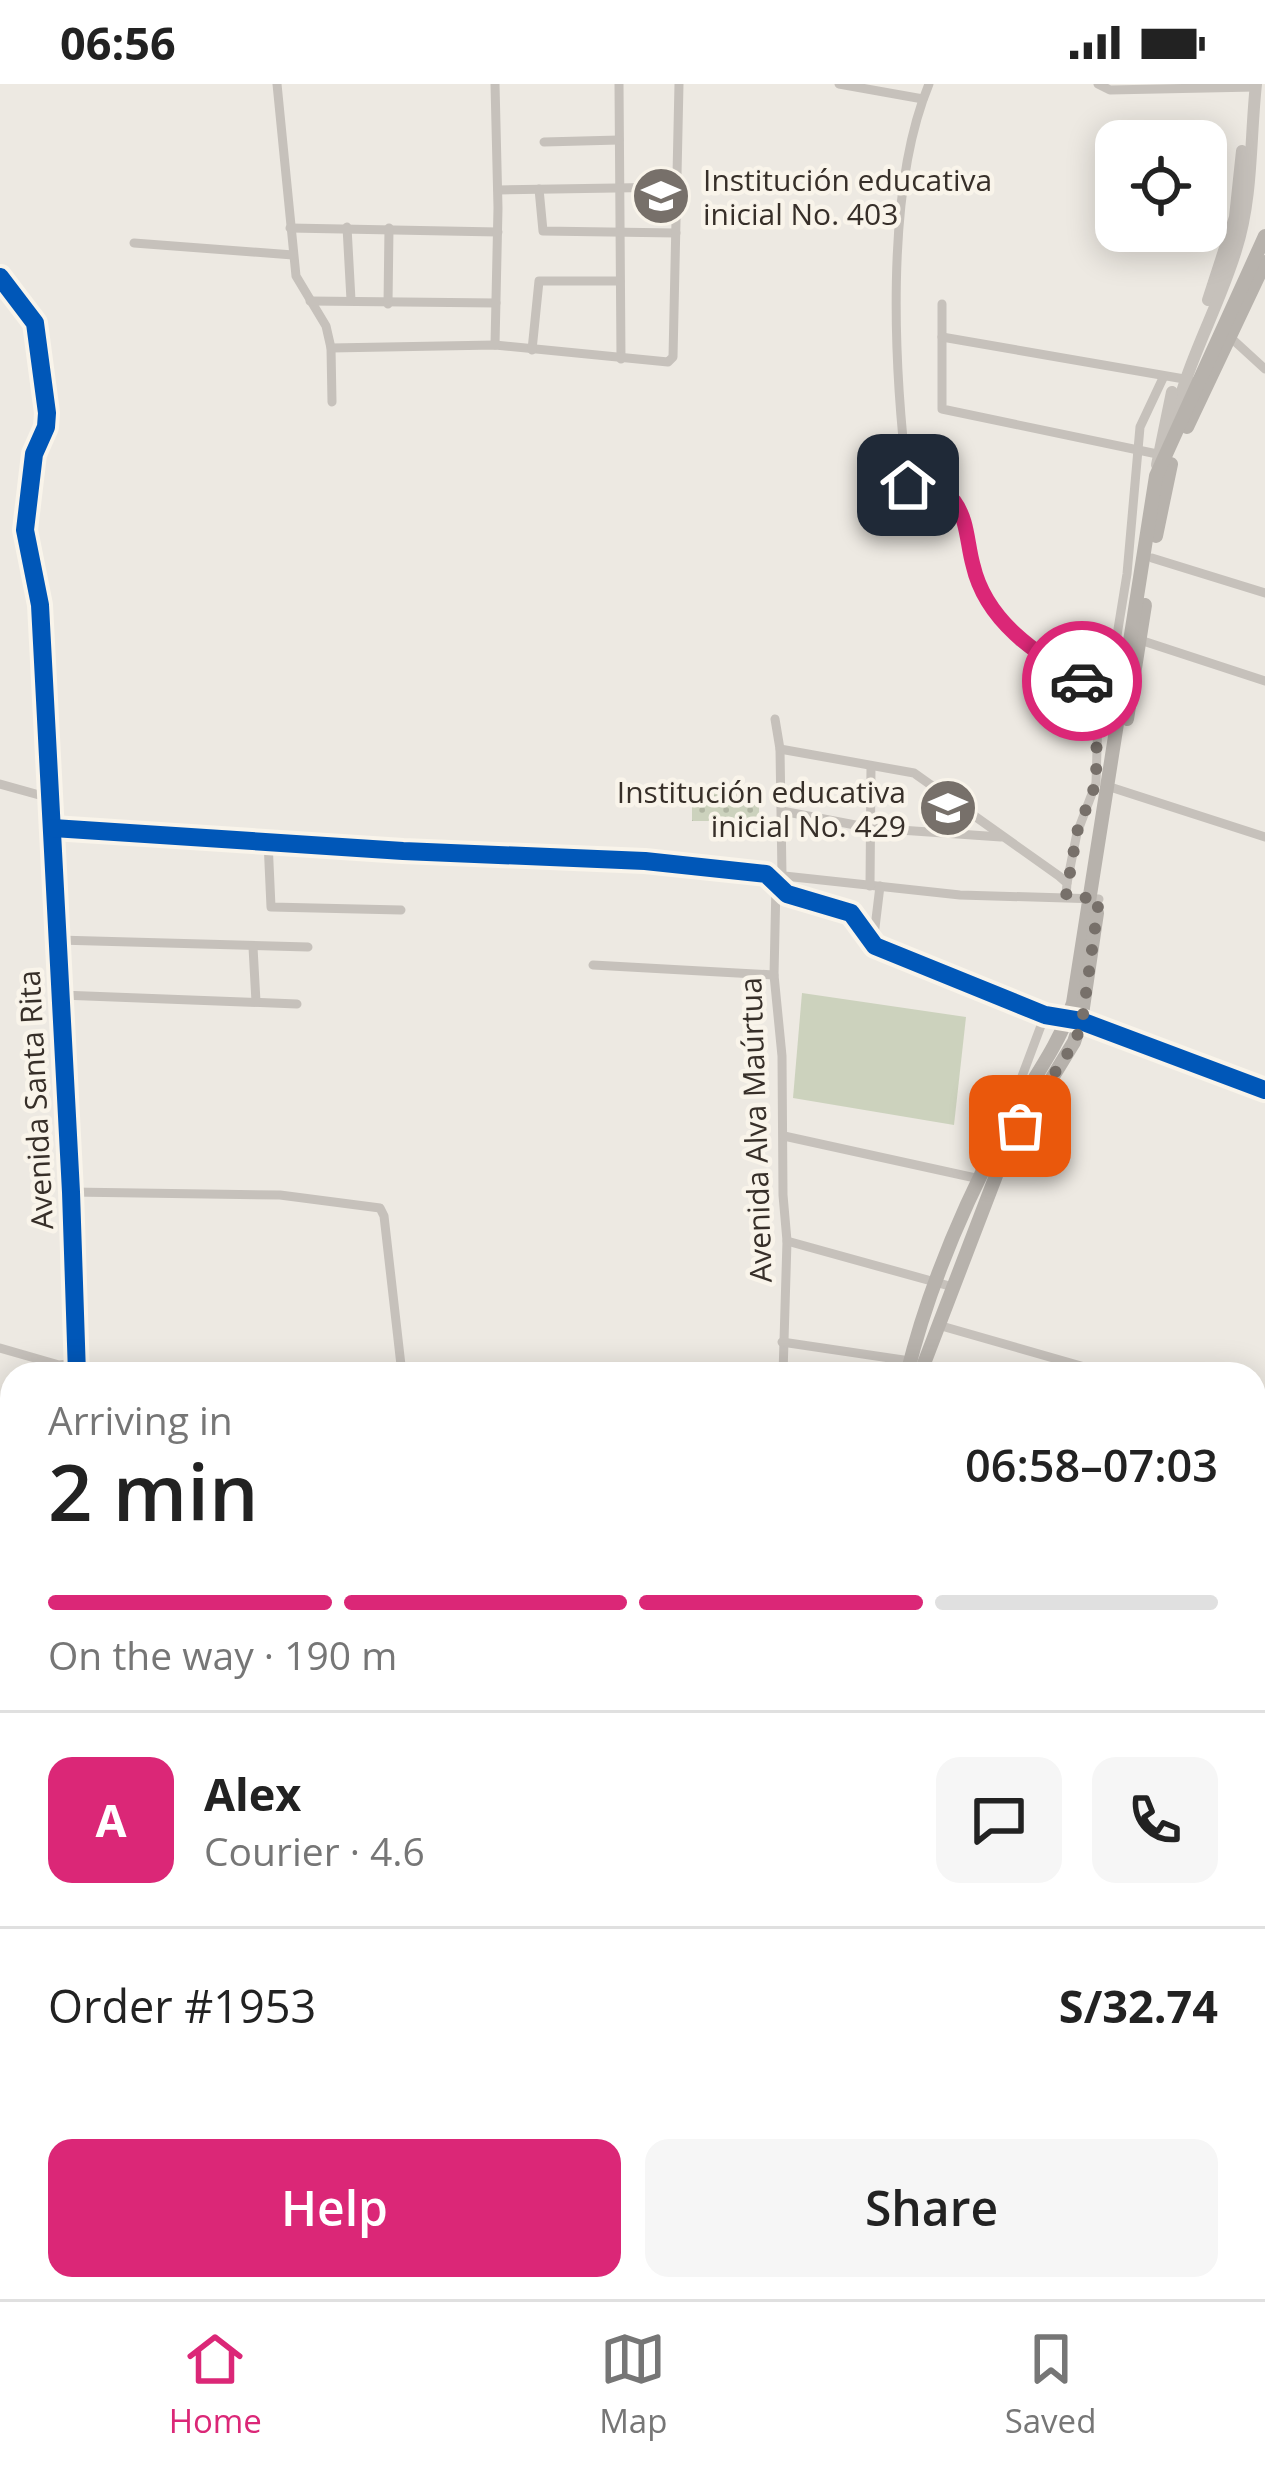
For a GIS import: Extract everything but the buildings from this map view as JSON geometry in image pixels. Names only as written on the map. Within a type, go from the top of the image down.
[{"type":"main road","points":[[917,1362],[938,1325],[945,1284],[1002,1160],[1065,1060],[1166,452],[1186,380],[1265,236]]},
{"type":"main road","points":[[1112,788],[1140,640],[1161,476],[1186,380],[1230,337],[1264,268]]},
{"type":"main road","points":[[916,1362],[980,1179],[1004,1129],[1075,1020]]},
{"type":"street","points":[[277,84],[296,276],[326,326],[332,402]]},
{"type":"street","points":[[495,84],[495,345]]},
{"type":"street","points":[[619,84],[621,358]]},
{"type":"street","points":[[331,348],[495,345],[665,363],[673,357],[679,84]]},
{"type":"street","points":[[839,84],[923,99]]},
{"type":"street","points":[[928,84],[910,152],[895,299],[910,492],[954,501],[980,587],[1019,642],[1102,694]]},
{"type":"street","points":[[1066,896],[1077,832],[1096,783],[1097,716],[1111,672],[1127,574],[1140,428],[1186,380],[1237,249],[1251,86],[1110,90],[1098,84]]},
{"type":"street","points":[[544,142],[619,140]]},
{"type":"street","points":[[1245,164],[1265,168]]},
{"type":"street","points":[[498,190],[677,187]]},
{"type":"street","points":[[539,189],[543,231],[676,233]]},
{"type":"street","points":[[347,227],[351,301]]},
{"type":"street","points":[[290,228],[498,232]]},
{"type":"street","points":[[388,304],[389,228]]},
{"type":"street","points":[[134,243],[293,254]]},
{"type":"street","name":"Avenida Santa Rita","points":[[0,277],[35,326],[47,412],[34,454],[25,534],[40,605],[76,1362]]},
{"type":"street","points":[[532,350],[539,281],[620,281]]},
{"type":"street","points":[[310,301],[496,303]]},
{"type":"street","points":[[942,304],[942,409],[1137,451],[1166,452]]},
{"type":"street","points":[[942,337],[1186,380]]},
{"type":"street","points":[[1230,337],[1265,369]]},
{"type":"street","points":[[1152,558],[1265,593]]},
{"type":"street","points":[[1140,640],[1265,681]]},
{"type":"street","name":"Avenida Alva Maúrtua","points":[[775,719],[782,811],[774,975],[787,1241],[783,1362]]},
{"type":"street","points":[[780,749],[914,773],[1066,883]]},
{"type":"street","points":[[872,766],[873,944]]},
{"type":"street","points":[[0,784],[50,798]]},
{"type":"street","points":[[1112,788],[1264,834]]},
{"type":"street","points":[[782,811],[871,828],[1006,838]]},
{"type":"street","points":[[53,828],[645,861],[766,874],[779,880],[961,895],[1095,898]]},
{"type":"street","points":[[268,842],[272,907],[401,910]]},
{"type":"street","points":[[779,880],[787,894],[851,913],[873,944],[1046,1015],[1075,1020],[1265,1090]]},
{"type":"street","points":[[58,940],[308,946]]},
{"type":"street","points":[[253,947],[256,1002]]},
{"type":"street","points":[[593,965],[774,975]]},
{"type":"street","points":[[61,995],[297,1004]]},
{"type":"street","points":[[1004,1129],[1046,1015]]},
{"type":"street","points":[[784,1136],[980,1179]]},
{"type":"street","points":[[71,1192],[280,1196],[382,1210],[401,1362]]},
{"type":"street","points":[[787,1241],[945,1284]]},
{"type":"street","points":[[938,1325],[1067,1362]]},
{"type":"street","points":[[782,1342],[876,1362]]},
{"type":"street","points":[[0,1348],[52,1362]]},
{"type":"green space","points":[[759,790],[759,821],[692,821],[692,791]]},
{"type":"green space","points":[[802,993],[966,1017],[954,1125],[793,1098]]},
{"type":"cycle path","points":[[0,277],[35,323],[47,413],[34,454],[25,530],[40,605],[77,1362]]},
{"type":"cycle path","points":[[53,828],[645,861],[766,874],[787,894],[851,913],[875,946],[1045,1015],[1081,1021],[1265,1090]]},
{"type":"way so far","points":[[1020,1126],[1065,1060],[1082,1022],[1099,899],[1066,896],[1066,883],[1077,832],[1096,783],[1102,694],[1082,681]]},
{"type":"place","name":"Institución educativa inicial No. 403","points":[[661,196]]},
{"type":"place","name":"Institución educativa inicial No. 429","points":[[948,808]]},
{"type":"route","points":[[908,485],[918,495],[954,501],[980,587],[1019,642],[1082,681]]}]
